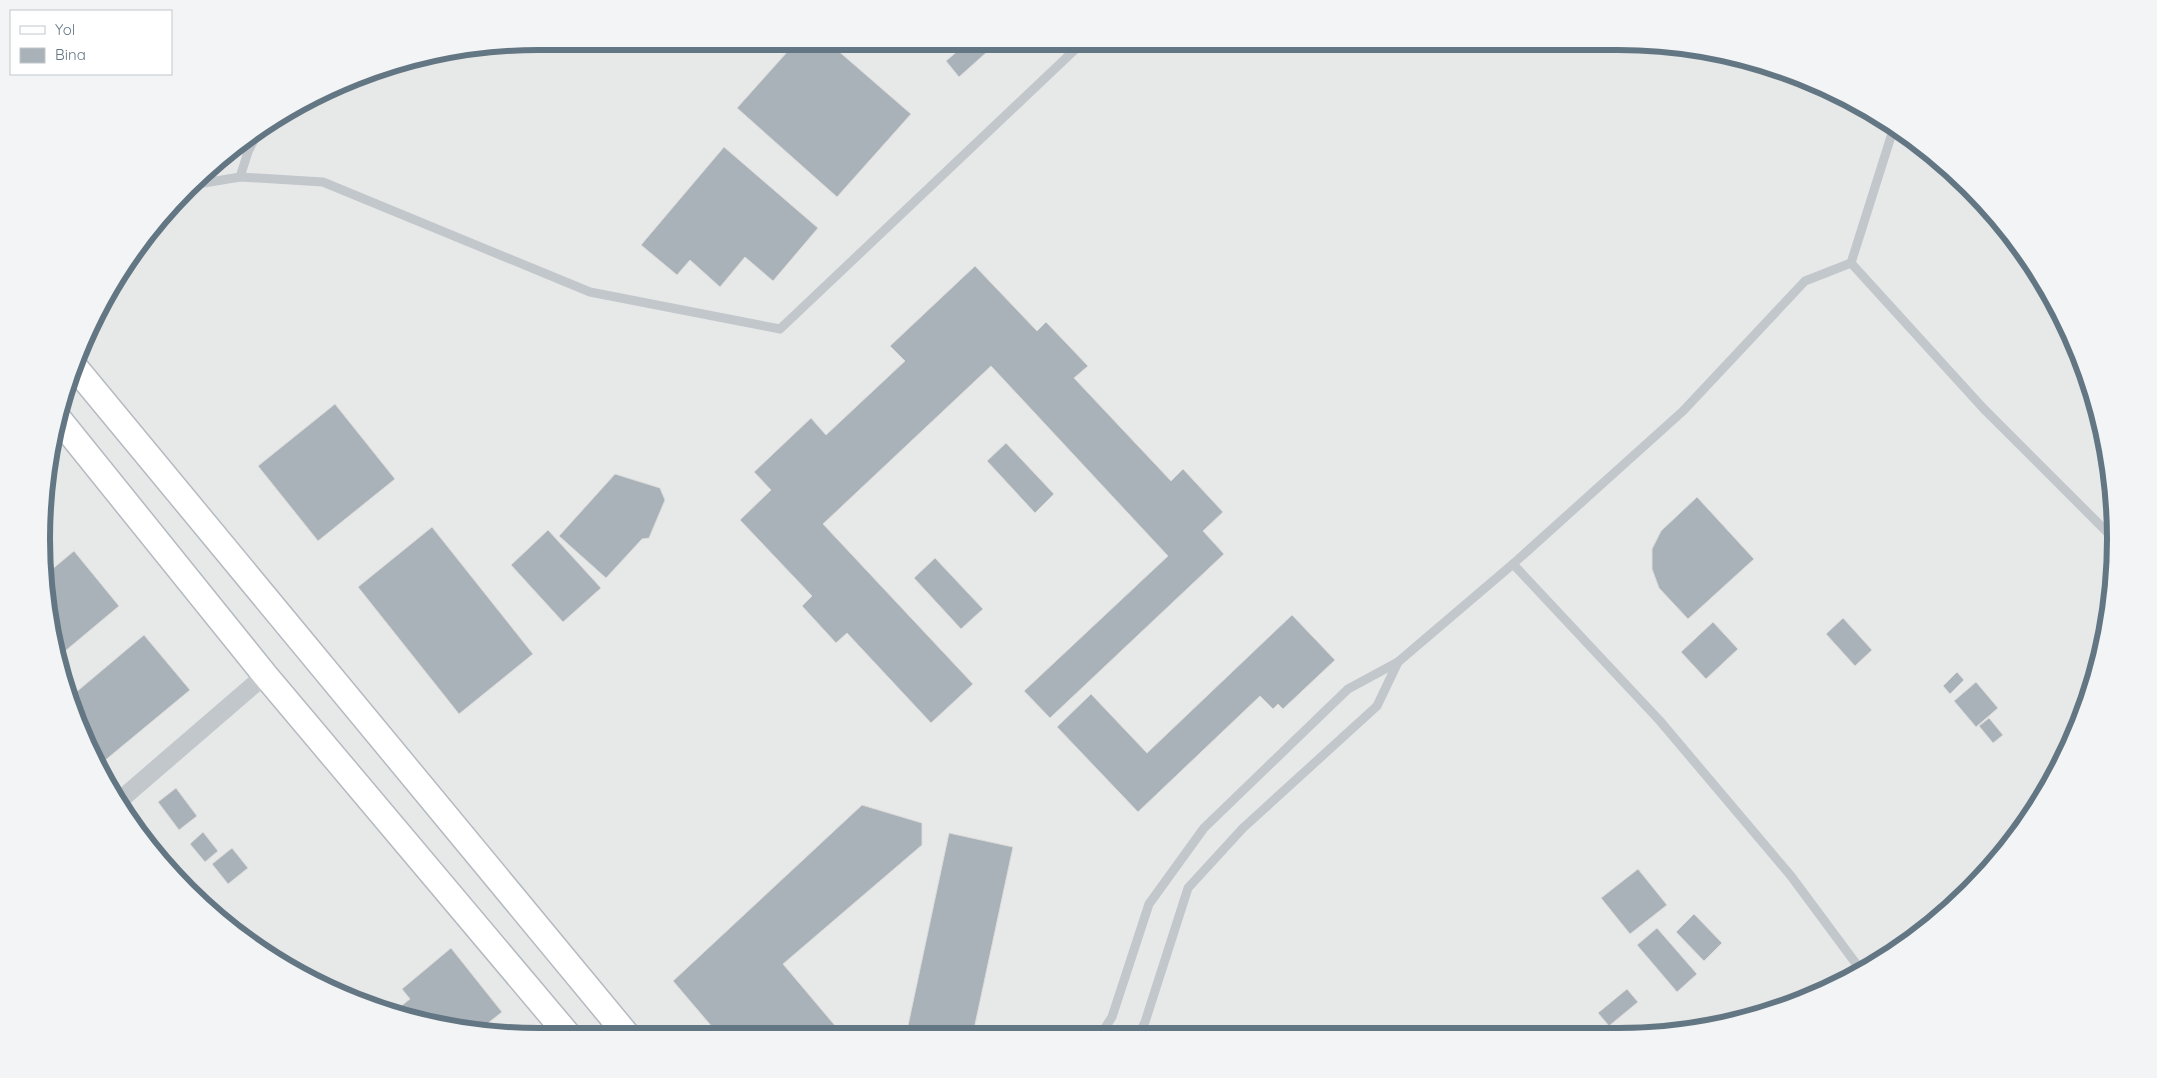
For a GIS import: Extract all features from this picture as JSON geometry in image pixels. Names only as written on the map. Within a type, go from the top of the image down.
[{"type":"main road","points":[[79,373],[621,1028]]},
{"type":"main road","points":[[64,425],[266,675],[562,1028]]},
{"type":"street","points":[[124,798],[266,675]]},
{"type":"lane","points":[[204,183],[240,177],[323,182],[590,292],[780,329],[1075,50]]},
{"type":"lane","points":[[1851,263],[1892,133]]},
{"type":"lane","points":[[240,177],[255,141]]},
{"type":"lane","points":[[1851,263],[1983,408],[2107,531]]},
{"type":"lane","points":[[1105,1028],[1112,1017],[1149,904],[1204,828],[1348,689],[1398,662],[1513,564],[1683,411],[1806,281],[1851,263]]},
{"type":"lane","points":[[1513,564],[1660,721],[1791,876],[1857,965]]},
{"type":"lane","points":[[1142,1028],[1188,888],[1242,828],[1377,706],[1398,662]]},
{"type":"shaded area","points":[[539,50],[1618,50],[1682,54],[1713,59],[1775,76],[1805,87],[1834,100],[1890,132],[1916,151],[1964,193],[2006,241],[2025,267],[2057,323],[2070,352],[2081,382],[2098,444],[2103,475],[2107,539],[2103,603],[2098,634],[2081,696],[2070,726],[2041,784],[2025,811],[2006,837],[1964,885],[1916,927],[1890,946],[1834,978],[1805,991],[1745,1011],[1682,1024],[1618,1028],[539,1028],[475,1024],[444,1019],[382,1002],[352,991],[323,978],[267,946],[217,907],[193,885],[151,837],[132,811],[116,784],[87,726],[76,696],[59,634],[51,571],[51,507],[54,475],[59,444],[76,382],[100,323],[132,267],[151,241],[193,193],[241,151],[267,132],[323,100],[382,76],[444,59],[475,54]]},
{"type":"building","points":[[789,50],[837,50],[911,114],[837,197],[737,108]]},
{"type":"building","points":[[959,50],[989,50],[959,77],[946,61]]},
{"type":"building","points":[[724,147],[818,228],[773,281],[745,257],[720,287],[690,260],[677,275],[641,245]]},
{"type":"building","points":[[975,266],[1037,331],[1046,322],[1088,366],[1074,378],[1171,481],[1183,469],[1223,512],[1203,531],[1224,554],[1050,718],[1024,691],[1168,556],[991,366],[823,524],[973,684],[931,723],[847,633],[836,643],[802,606],[812,596],[740,520],[771,490],[754,472],[811,418],[826,435],[905,361],[890,346]]},
{"type":"building","points":[[335,404],[395,479],[318,541],[258,466]]},
{"type":"building","points":[[1006,443],[1054,494],[1035,513],[987,461]]},
{"type":"building","points":[[615,474],[660,488],[665,500],[649,538],[642,539],[606,578],[559,536]]},
{"type":"building","points":[[1697,497],[1754,559],[1688,619],[1659,588],[1652,569],[1652,549],[1661,531]]},
{"type":"building","points":[[432,527],[533,654],[459,714],[358,587]]},
{"type":"building","points":[[548,530],[601,588],[563,622],[511,565]]},
{"type":"building","points":[[74,551],[119,606],[64,652],[54,603],[51,570]]},
{"type":"building","points":[[935,558],[983,609],[961,629],[914,578]]},
{"type":"building","points":[[1292,615],[1335,660],[1283,709],[1278,704],[1273,709],[1260,696],[1138,812],[1057,727],[1091,694],[1147,753]]},
{"type":"building","points":[[1843,618],[1872,650],[1855,666],[1826,634]]},
{"type":"building","points":[[1713,622],[1738,649],[1706,679],[1681,652]]},
{"type":"building","points":[[144,635],[190,690],[104,762],[87,726],[75,693]]},
{"type":"building","points":[[1957,672],[1964,680],[1950,694],[1943,686]]},
{"type":"building","points":[[1976,682],[1998,708],[1976,727],[1954,701]]},
{"type":"building","points":[[1989,718],[2003,735],[1993,743],[1979,726]]},
{"type":"building","points":[[176,788],[197,816],[179,830],[158,802]]},
{"type":"building","points":[[862,805],[922,823],[922,845],[783,964],[837,1028],[713,1028],[673,981]]},
{"type":"building","points":[[203,832],[218,851],[205,862],[190,844]]},
{"type":"building","points":[[949,833],[1013,847],[974,1028],[907,1028]]},
{"type":"building","points":[[232,848],[248,868],[228,884],[212,864]]},
{"type":"building","points":[[1638,869],[1667,905],[1630,934],[1601,898]]},
{"type":"building","points":[[1694,914],[1722,943],[1704,961],[1676,932]]},
{"type":"building","points":[[1657,928],[1697,974],[1677,992],[1637,945]]},
{"type":"building","points":[[451,948],[502,1012],[486,1025],[444,1019],[399,1007],[410,999],[402,989]]},
{"type":"building","points":[[1627,989],[1638,1002],[1609,1026],[1598,1013]]}]
